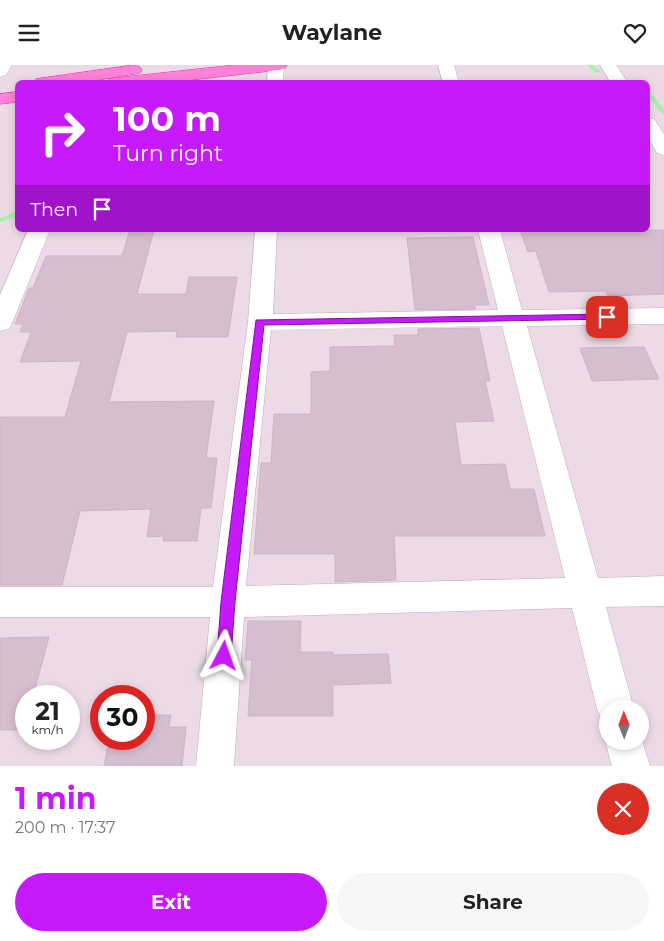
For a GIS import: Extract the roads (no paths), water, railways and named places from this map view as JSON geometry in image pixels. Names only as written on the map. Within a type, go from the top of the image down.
[{"type":"highway","points":[[64,80],[173,65]]},
{"type":"highway","points":[[142,80],[277,65]]},
{"type":"highway","points":[[0,89],[15,86]]},
{"type":"highway","points":[[0,99],[15,97]]},
{"type":"street","points":[[0,72],[4,65]]},
{"type":"street","points":[[275,80],[277,65]]},
{"type":"street","points":[[446,65],[449,80]]},
{"type":"street","points":[[608,65],[618,80]]},
{"type":"street","points":[[650,126],[664,149]]},
{"type":"street","points":[[0,323],[38,232]]},
{"type":"street","points":[[216,766],[228,602],[260,322],[266,232]]},
{"type":"street","points":[[490,232],[587,593],[614,700]]},
{"type":"street","points":[[260,322],[664,317]]},
{"type":"street","points":[[0,602],[228,602],[664,591]]},
{"type":"street","points":[[627,750],[631,766]]},
{"type":"waterway","points":[[590,65],[598,72]]},
{"type":"waterway","points":[[650,96],[664,113]]},
{"type":"waterway","points":[[0,220],[15,214]]}]
